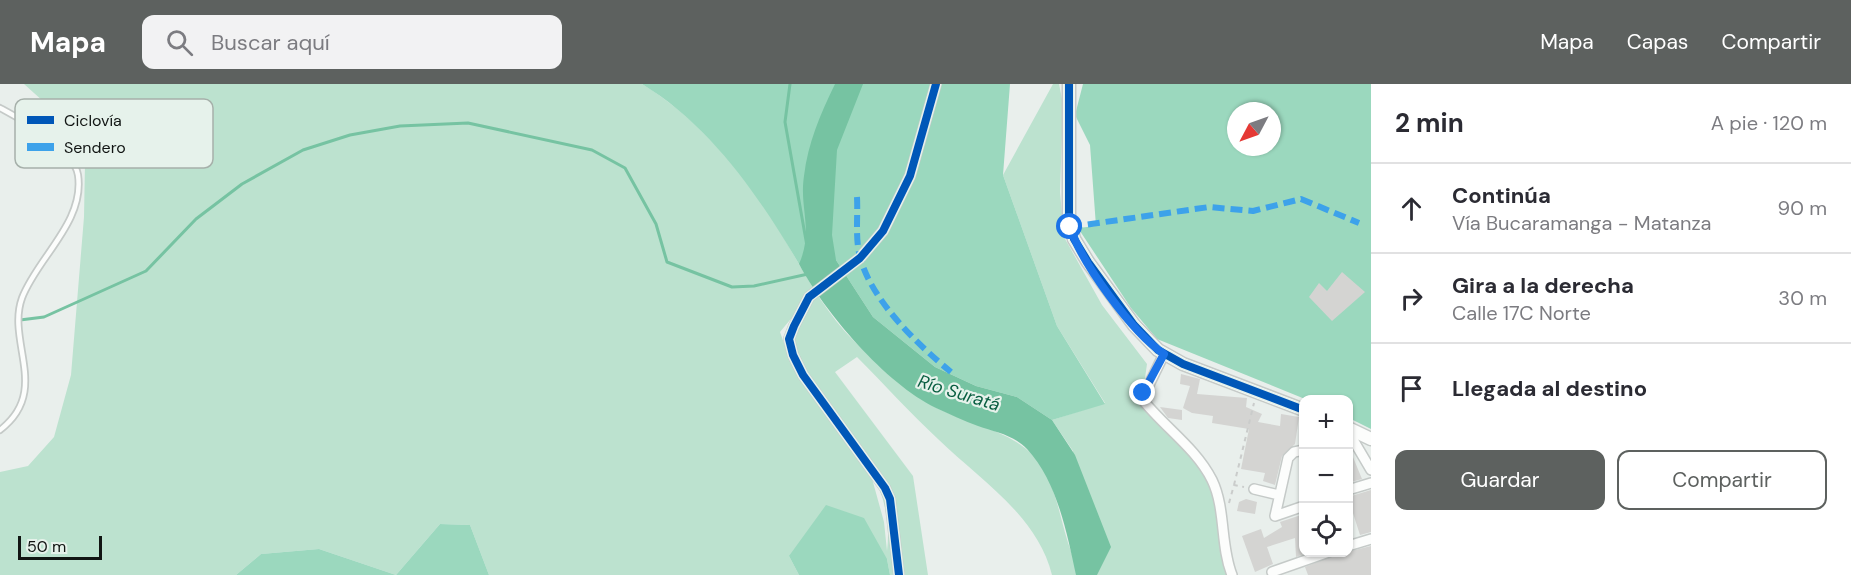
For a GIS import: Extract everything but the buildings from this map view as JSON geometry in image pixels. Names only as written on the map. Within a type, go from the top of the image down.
[{"type":"street","points":[[899,575],[890,499],[885,488],[803,375],[793,355],[789,339],[808,297],[874,245],[910,176],[936,84]]},
{"type":"street","points":[[1070,84],[1067,186],[1069,219],[1074,239],[1101,281],[1134,326],[1164,354],[1299,408]]},
{"type":"street","points":[[1164,354],[1142,399],[1194,454],[1212,481],[1218,499],[1226,561],[1232,575]]},
{"type":"street","points":[[1353,436],[1371,439]]},
{"type":"street","points":[[1353,440],[1371,470]]},
{"type":"street","points":[[1299,451],[1294,452],[1288,458],[1275,516],[1299,508]]},
{"type":"street","points":[[1353,488],[1371,483]]},
{"type":"street","points":[[1254,489],[1279,495]]},
{"type":"street","points":[[1353,544],[1371,538]]},
{"type":"street","points":[[1272,572],[1315,557]]},
{"type":"lane","points":[[0,108],[15,117]]},
{"type":"lane","points":[[0,430],[11,422],[21,404],[25,387],[20,320],[22,298],[68,223],[77,195],[78,174],[74,168]]},
{"type":"path","points":[[1230,503],[1252,409]]},
{"type":"path","points":[[1234,485],[1254,489]]},
{"type":"shaded area","points":[[24,84],[642,84],[697,126],[745,179],[771,217],[819,297],[854,341],[892,377],[924,401],[950,414],[998,432],[1026,449],[1038,461],[1051,485],[1072,554],[1073,451],[1052,420],[1105,403],[1057,326],[1003,175],[1053,84],[1059,84],[1063,104],[1060,192],[1064,237],[1102,305],[1147,364],[1143,392],[1146,405],[1213,481],[1230,575],[1052,575],[1045,554],[1034,534],[1020,516],[989,484],[928,429],[857,357],[835,372],[913,476],[928,575],[890,575],[887,559],[789,556],[799,575],[489,575],[470,525],[440,524],[396,575],[319,549],[261,554],[236,575],[0,575],[0,472],[28,466],[54,437],[71,375],[84,217],[85,168],[213,168],[213,99],[41,99]],"holes":[[[804,303],[784,337],[791,358],[816,398],[790,360],[780,332]],[[868,464],[878,485],[887,517],[887,551],[884,522]]]},
{"type":"shaded area","points":[[642,84],[1010,84],[1003,175],[1057,326],[1105,404],[1052,420],[1017,397],[976,386],[935,367],[873,317],[836,260],[799,264],[750,188],[711,141],[667,101]]},
{"type":"shaded area","points":[[1083,84],[1371,84],[1371,429],[1353,420],[1353,395],[1299,397],[1157,339],[1131,308],[1078,228],[1096,226],[1090,145],[1075,115]]},
{"type":"shaded area","points":[[826,505],[864,518],[887,559],[890,575],[799,575],[789,556]]},
{"type":"shaded area","points":[[440,524],[470,525],[489,575],[396,575]]},
{"type":"shaded area","points":[[319,549],[396,575],[236,575],[261,554]]},
{"type":"water","name":"Río Suratá","points":[[835,84],[863,84],[837,150],[832,235],[836,260],[873,317],[935,367],[976,386],[1017,397],[1052,420],[1075,455],[1111,547],[1097,575],[1076,575],[1053,492],[1046,476],[1027,449],[1010,437],[936,408],[897,382],[840,325],[799,264],[806,230],[803,188],[808,152],[815,129]]},
{"type":"waterway","points":[[790,84],[785,122],[807,246]]},
{"type":"waterway","points":[[20,320],[44,317],[146,271],[196,219],[242,184],[303,150],[350,135],[400,126],[468,123],[592,150],[625,168],[656,224],[667,262],[732,287],[754,286],[808,274]]},
{"type":"marked path","points":[[857,197],[858,250],[874,289],[897,321],[924,349],[951,372]]},
{"type":"marked path","points":[[1070,227],[1209,207],[1253,211],[1301,199],[1359,223]]},
{"type":"cycle path","points":[[899,575],[890,499],[885,488],[803,375],[793,355],[789,339],[809,297],[860,258],[883,231],[910,176],[936,84]]},
{"type":"cycle path","points":[[1069,84],[1069,219],[1074,239],[1088,262],[1134,325],[1158,350],[1183,364],[1299,408]]},
{"type":"route","points":[[1070,227],[1074,239],[1088,262],[1134,326],[1164,354],[1143,393]]}]
